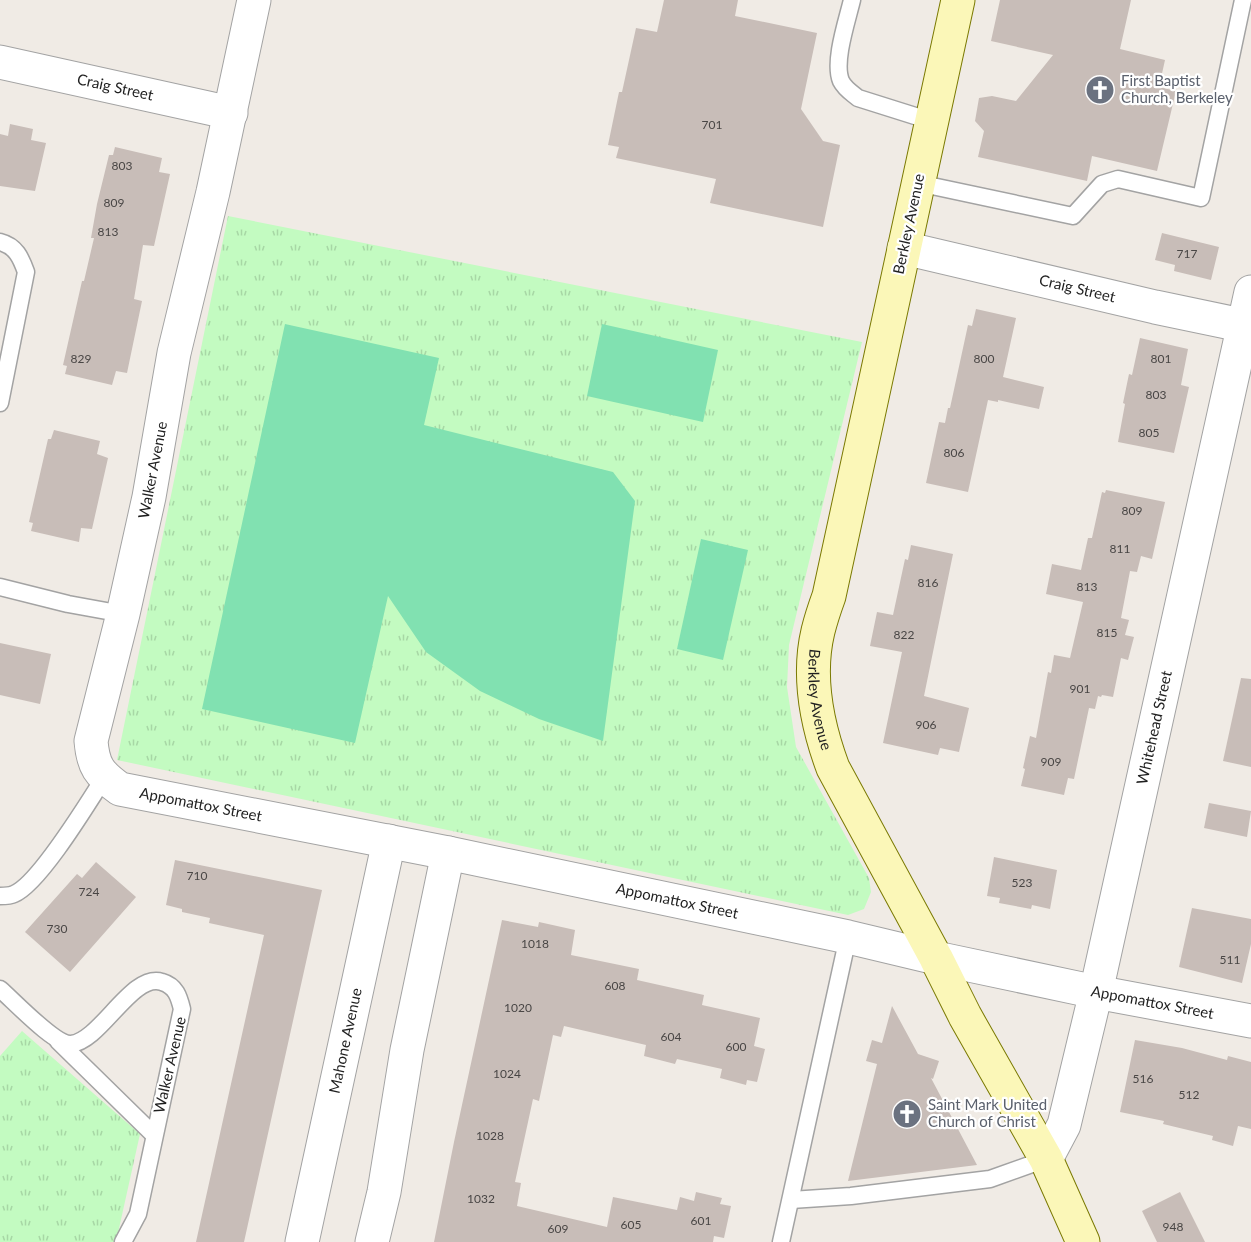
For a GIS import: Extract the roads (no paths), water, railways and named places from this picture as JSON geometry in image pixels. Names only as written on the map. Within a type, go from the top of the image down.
[{"type":"street","name":"Walker Avenue","points":[[104,778],[92,758],[90,741],[123,614],[149,496],[174,353],[231,113],[255,0]]},
{"type":"street","name":"Berkley Avenue","points":[[958,0],[829,596],[817,632],[813,663],[815,701],[822,739],[833,768],[965,1016],[1046,1159],[1083,1242]]},
{"type":"street","name":"Craig Street","points":[[0,62],[231,113]]},
{"type":"street","name":"Craig Street","points":[[904,248],[1155,307],[1247,326]]},
{"type":"street","name":"Whitehead Street","points":[[1046,1159],[1064,1125],[1096,992],[1247,326],[1251,292]]},
{"type":"street","name":"Appomattox Street","points":[[104,778],[120,789],[448,853],[1096,992],[1251,1021]]},
{"type":"street","name":"Mahone Avenue","points":[[302,1242],[389,841]]},
{"type":"street","points":[[372,1242],[384,1192],[407,1050],[448,853]]},
{"type":"lane","points":[[852,0],[838,69],[842,82],[858,98],[932,122]]},
{"type":"lane","points":[[918,183],[1073,216],[1102,184],[1118,179],[1201,198],[1243,0]]},
{"type":"lane","points":[[0,242],[7,244],[20,255],[26,272],[0,403]]},
{"type":"lane","points":[[0,587],[68,604],[123,614]]},
{"type":"lane","points":[[0,896],[14,894],[27,885],[63,842],[104,778]]},
{"type":"lane","points":[[781,1242],[848,937]]},
{"type":"lane","name":"Walker Avenue","points":[[57,1041],[70,1044],[82,1041],[136,990],[147,983],[158,980],[170,984],[179,995],[182,1009],[138,1214],[123,1242]]},
{"type":"lane","points":[[0,989],[57,1041],[153,1141]]},
{"type":"lane","points":[[791,1200],[852,1196],[990,1179],[1046,1159]]},
{"type":"place","name":"First Baptist Church, Berkeley","points":[[1100,90]]},
{"type":"place","name":"Saint Mark United Church of Christ","points":[[907,1114]]}]
